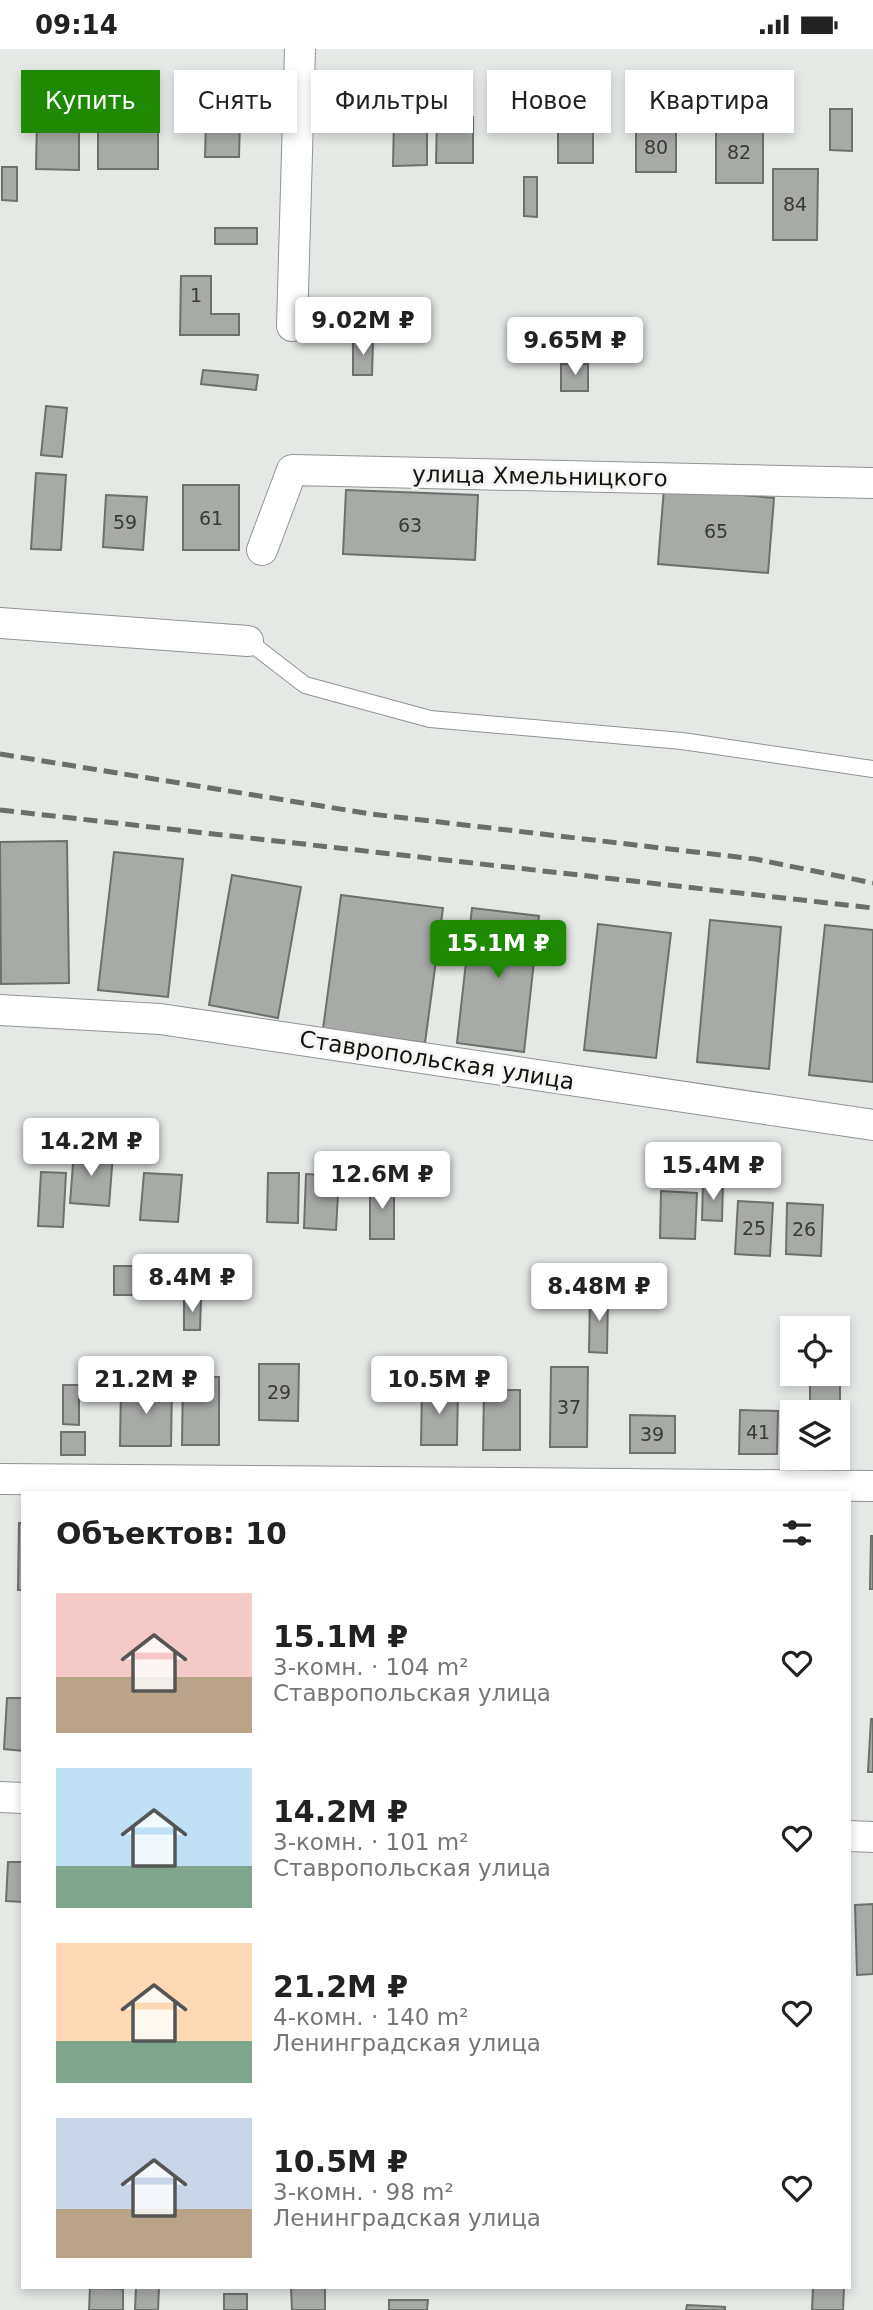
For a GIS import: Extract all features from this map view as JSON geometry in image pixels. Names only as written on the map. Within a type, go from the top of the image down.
[{"type":"street","points":[[292,326],[300,49]]},
{"type":"street","name":"улица Хмельницкого","points":[[262,550],[292,470],[873,483]]},
{"type":"street","points":[[0,623],[248,641]]},
{"type":"street","name":"Ставропольская улица","points":[[0,1010],[160,1019],[873,1125]]},
{"type":"street","points":[[0,1479],[873,1486]]},
{"type":"street","points":[[0,1797],[21,1798]]},
{"type":"street","points":[[851,1836],[873,1837]]},
{"type":"lane","points":[[248,641],[305,685],[430,719],[682,741],[873,769]]},
{"type":"building","points":[[830,109],[852,109],[852,151],[830,150]]},
{"type":"building","points":[[37,133],[79,133],[79,170],[36,169]]},
{"type":"building","points":[[98,133],[158,133],[158,169],[98,169]]},
{"type":"building","points":[[206,133],[240,133],[239,157],[205,157]]},
{"type":"building","points":[[394,133],[427,133],[427,165],[393,166]]},
{"type":"building","points":[[437,133],[473,133],[473,163],[436,163]]},
{"type":"building","points":[[558,133],[593,133],[593,163],[558,163]]},
{"type":"building","points":[[636,133],[676,133],[676,172],[636,172]]},
{"type":"building","points":[[716,133],[763,133],[763,183],[716,183]]},
{"type":"building","points":[[2,167],[17,167],[17,201],[2,200]]},
{"type":"building","points":[[773,169],[818,169],[817,240],[773,240]]},
{"type":"building","points":[[524,177],[537,177],[537,217],[524,216]]},
{"type":"building","points":[[215,228],[257,228],[257,244],[215,244]]},
{"type":"building","points":[[181,276],[211,276],[211,314],[239,314],[239,335],[180,335]]},
{"type":"building","points":[[353,340],[373,340],[372,375],[353,375]]},
{"type":"building","points":[[561,364],[588,364],[588,391],[561,391]]},
{"type":"building","points":[[203,370],[258,375],[256,390],[201,384]]},
{"type":"building","points":[[46,406],[67,408],[62,457],[41,455]]},
{"type":"building","points":[[36,473],[66,475],[61,550],[31,549]]},
{"type":"building","points":[[183,485],[239,485],[239,550],[183,550]]},
{"type":"building","points":[[664,488],[774,498],[768,573],[658,564]]},
{"type":"building","points":[[346,490],[478,495],[475,560],[343,554]]},
{"type":"building","points":[[106,495],[147,497],[143,550],[103,547]]},
{"type":"building","points":[[67,841],[69,983],[1,984],[0,842]]},
{"type":"building","points":[[114,852],[183,859],[168,997],[98,990]]},
{"type":"building","points":[[232,875],[301,887],[278,1018],[209,1005]]},
{"type":"building","points":[[341,895],[443,908],[425,1043],[323,1029]]},
{"type":"building","points":[[472,908],[539,916],[524,1052],[457,1043]]},
{"type":"building","points":[[710,920],[781,927],[769,1069],[697,1062]]},
{"type":"building","points":[[598,924],[671,933],[656,1058],[584,1050]]},
{"type":"building","points":[[825,925],[873,930],[873,1082],[809,1075]]},
{"type":"building","points":[[74,1151],[113,1154],[109,1206],[70,1203]]},
{"type":"building","points":[[41,1172],[66,1173],[63,1227],[38,1226]]},
{"type":"building","points":[[144,1173],[182,1175],[178,1222],[140,1220]]},
{"type":"building","points":[[268,1173],[299,1173],[298,1223],[267,1222]]},
{"type":"building","points":[[306,1174],[339,1176],[336,1230],[304,1228]]},
{"type":"building","points":[[370,1183],[394,1183],[394,1239],[370,1239]]},
{"type":"building","points":[[703,1183],[723,1183],[722,1221],[702,1220]]},
{"type":"building","points":[[661,1191],[697,1193],[695,1239],[660,1238]]},
{"type":"building","points":[[738,1201],[773,1203],[770,1256],[735,1254]]},
{"type":"building","points":[[787,1203],[823,1205],[821,1256],[786,1254]]},
{"type":"building","points":[[114,1266],[133,1266],[133,1295],[114,1295]]},
{"type":"building","points":[[590,1294],[608,1294],[607,1353],[589,1352]]},
{"type":"building","points":[[184,1298],[201,1298],[200,1330],[184,1330]]},
{"type":"building","points":[[259,1364],[299,1364],[298,1421],[259,1420]]},
{"type":"building","points":[[551,1367],[588,1367],[587,1447],[550,1447]]},
{"type":"building","points":[[183,1377],[219,1377],[219,1445],[182,1445]]},
{"type":"building","points":[[63,1385],[79,1385],[79,1425],[63,1424]]},
{"type":"building","points":[[121,1385],[172,1386],[171,1446],[120,1446]]},
{"type":"building","points":[[422,1386],[458,1387],[457,1445],[421,1445]]},
{"type":"building","points":[[810,1386],[840,1386],[840,1400],[810,1400]]},
{"type":"building","points":[[484,1390],[520,1390],[520,1450],[483,1450]]},
{"type":"building","points":[[740,1410],[778,1411],[777,1454],[739,1454]]},
{"type":"building","points":[[630,1415],[675,1416],[675,1453],[630,1453]]},
{"type":"building","points":[[61,1432],[85,1432],[85,1455],[61,1455]]},
{"type":"building","points":[[19,1523],[21,1523],[21,1590],[18,1590]]},
{"type":"building","points":[[873,1536],[873,1589],[870,1589]]},
{"type":"building","points":[[7,1698],[21,1698],[21,1751],[4,1749]]},
{"type":"building","points":[[871,1719],[873,1772],[868,1772]]},
{"type":"building","points":[[8,1862],[21,1862],[21,1902],[6,1901]]},
{"type":"building","points":[[873,1904],[873,1974],[857,1975],[855,1905]]},
{"type":"building","points":[[90,2289],[123,2289],[123,2310],[89,2310]]},
{"type":"building","points":[[136,2289],[159,2289],[158,2310],[135,2310]]},
{"type":"building","points":[[291,2289],[325,2289],[325,2310],[292,2310]]},
{"type":"building","points":[[813,2289],[844,2289],[843,2310],[812,2310]]},
{"type":"building","points":[[224,2294],[247,2294],[247,2310],[224,2310]]},
{"type":"building","points":[[389,2300],[428,2300],[427,2310],[389,2310]]},
{"type":"building","points":[[687,2305],[725,2307],[725,2310],[686,2310]]},
{"type":"railway","points":[[0,754],[371,814],[755,859],[873,883]]},
{"type":"railway","points":[[0,810],[873,908]]}]
